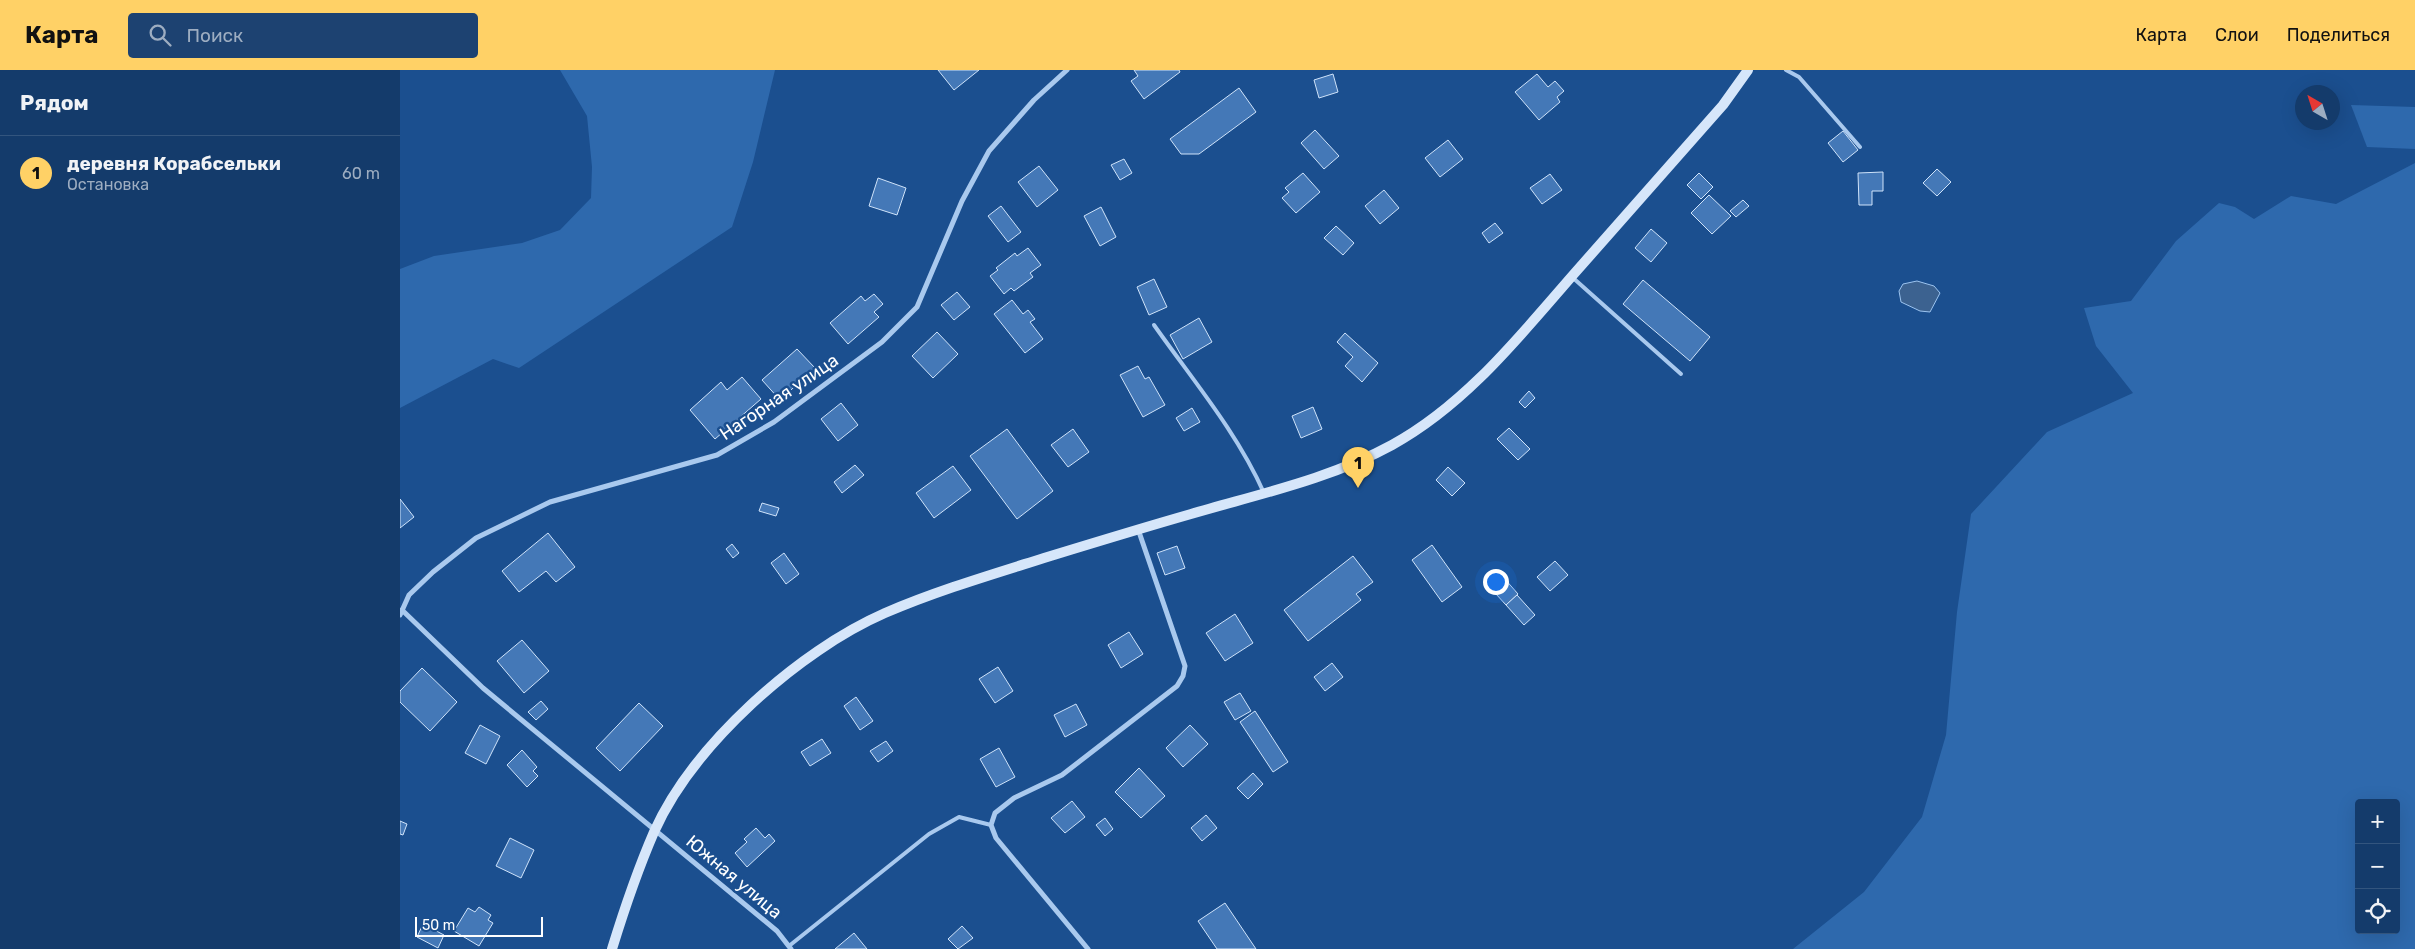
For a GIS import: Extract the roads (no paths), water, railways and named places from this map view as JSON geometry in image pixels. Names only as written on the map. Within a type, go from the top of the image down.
[{"type":"main road","points":[[612,949],[655,830],[680,787],[715,740],[762,695],[823,648],[882,614],[959,585],[1138,529],[1332,473],[1413,433],[1449,407],[1480,378],[1572,277],[1723,105],[1748,70]]},
{"type":"street","name":"Нагорная улица","points":[[401,613],[409,595],[476,538],[550,502],[717,455],[774,422],[882,342],[917,306],[962,201],[989,151],[1034,100],[1067,70]]},
{"type":"street","points":[[1088,949],[996,838],[991,825],[995,812],[1014,798],[1062,775],[1177,686],[1183,676],[1185,666],[1138,529]]},
{"type":"street","name":"Южная улица","points":[[401,613],[483,688],[778,932],[790,948]]},
{"type":"lane","points":[[1786,70],[1798,77],[1860,147]]},
{"type":"lane","points":[[1572,277],[1681,374]]},
{"type":"lane","points":[[1154,325],[1220,416],[1253,468],[1264,493]]},
{"type":"lane","points":[[790,948],[929,834],[959,817],[991,825]]},
{"type":"place","name":"деревня Корабсельки","points":[[1358,488]]}]
